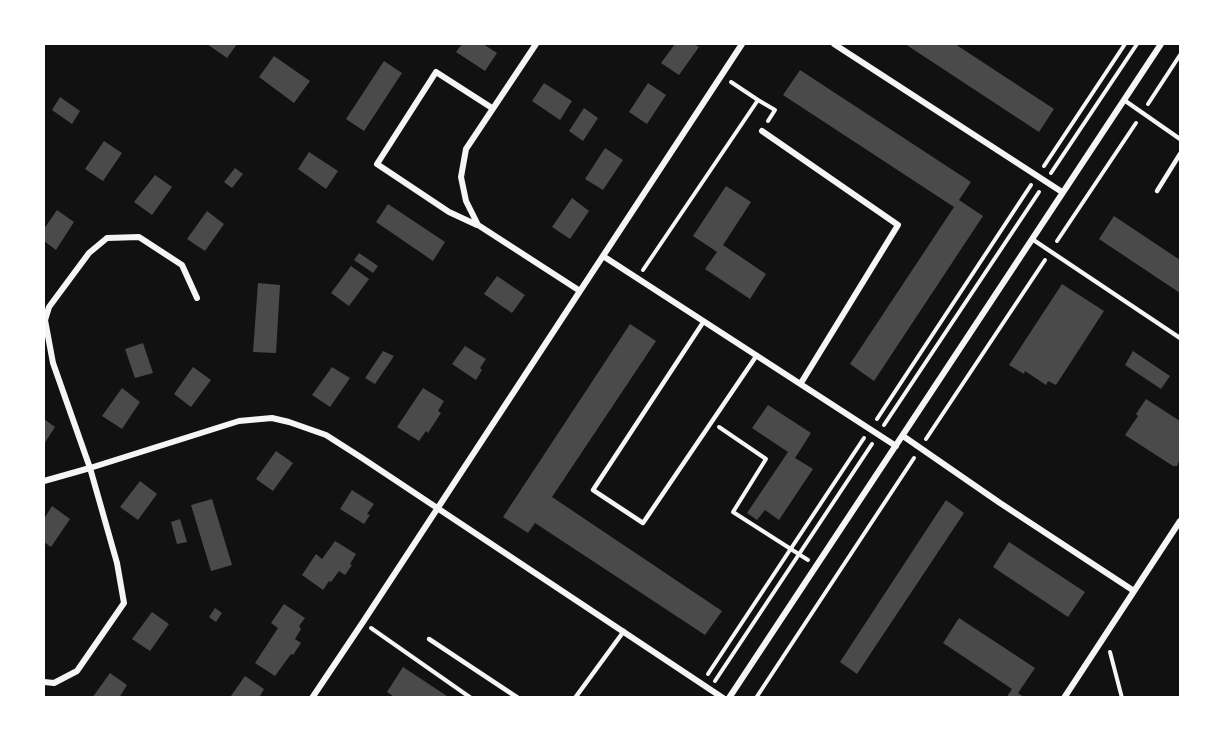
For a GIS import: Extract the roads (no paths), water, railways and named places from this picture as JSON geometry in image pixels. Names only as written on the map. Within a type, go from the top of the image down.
[{"type":"street","points":[[478,225],[466,201],[461,177],[466,149],[536,44]]},
{"type":"street","points":[[314,697],[742,44]]},
{"type":"street","points":[[834,44],[1062,192]]},
{"type":"street","points":[[729,698],[1161,44]]},
{"type":"street","points":[[492,108],[436,72],[377,164],[449,212],[478,225],[580,291]]},
{"type":"street","points":[[762,131],[898,225],[801,383]]},
{"type":"street","points":[[44,682],[54,683],[76,671],[124,603],[117,562],[90,468],[53,363],[45,320],[49,307],[90,253],[107,238],[139,237],[182,265],[197,298]]},
{"type":"street","points":[[603,256],[897,446]]},
{"type":"street","points":[[44,481],[239,421],[272,418],[289,422],[326,435],[438,507],[723,698]]},
{"type":"street","points":[[903,436],[1134,591]]},
{"type":"street","points":[[1064,698],[1180,520]]},
{"type":"lane","points":[[1124,100],[1180,139]]},
{"type":"lane","points":[[1157,191],[1180,154]]},
{"type":"lane","points":[[1032,239],[1180,338]]},
{"type":"lane","points":[[704,321],[592,490],[643,523],[757,355]]},
{"type":"lane","points":[[575,698],[624,631]]},
{"type":"lane","points":[[429,639],[518,698]]}]
